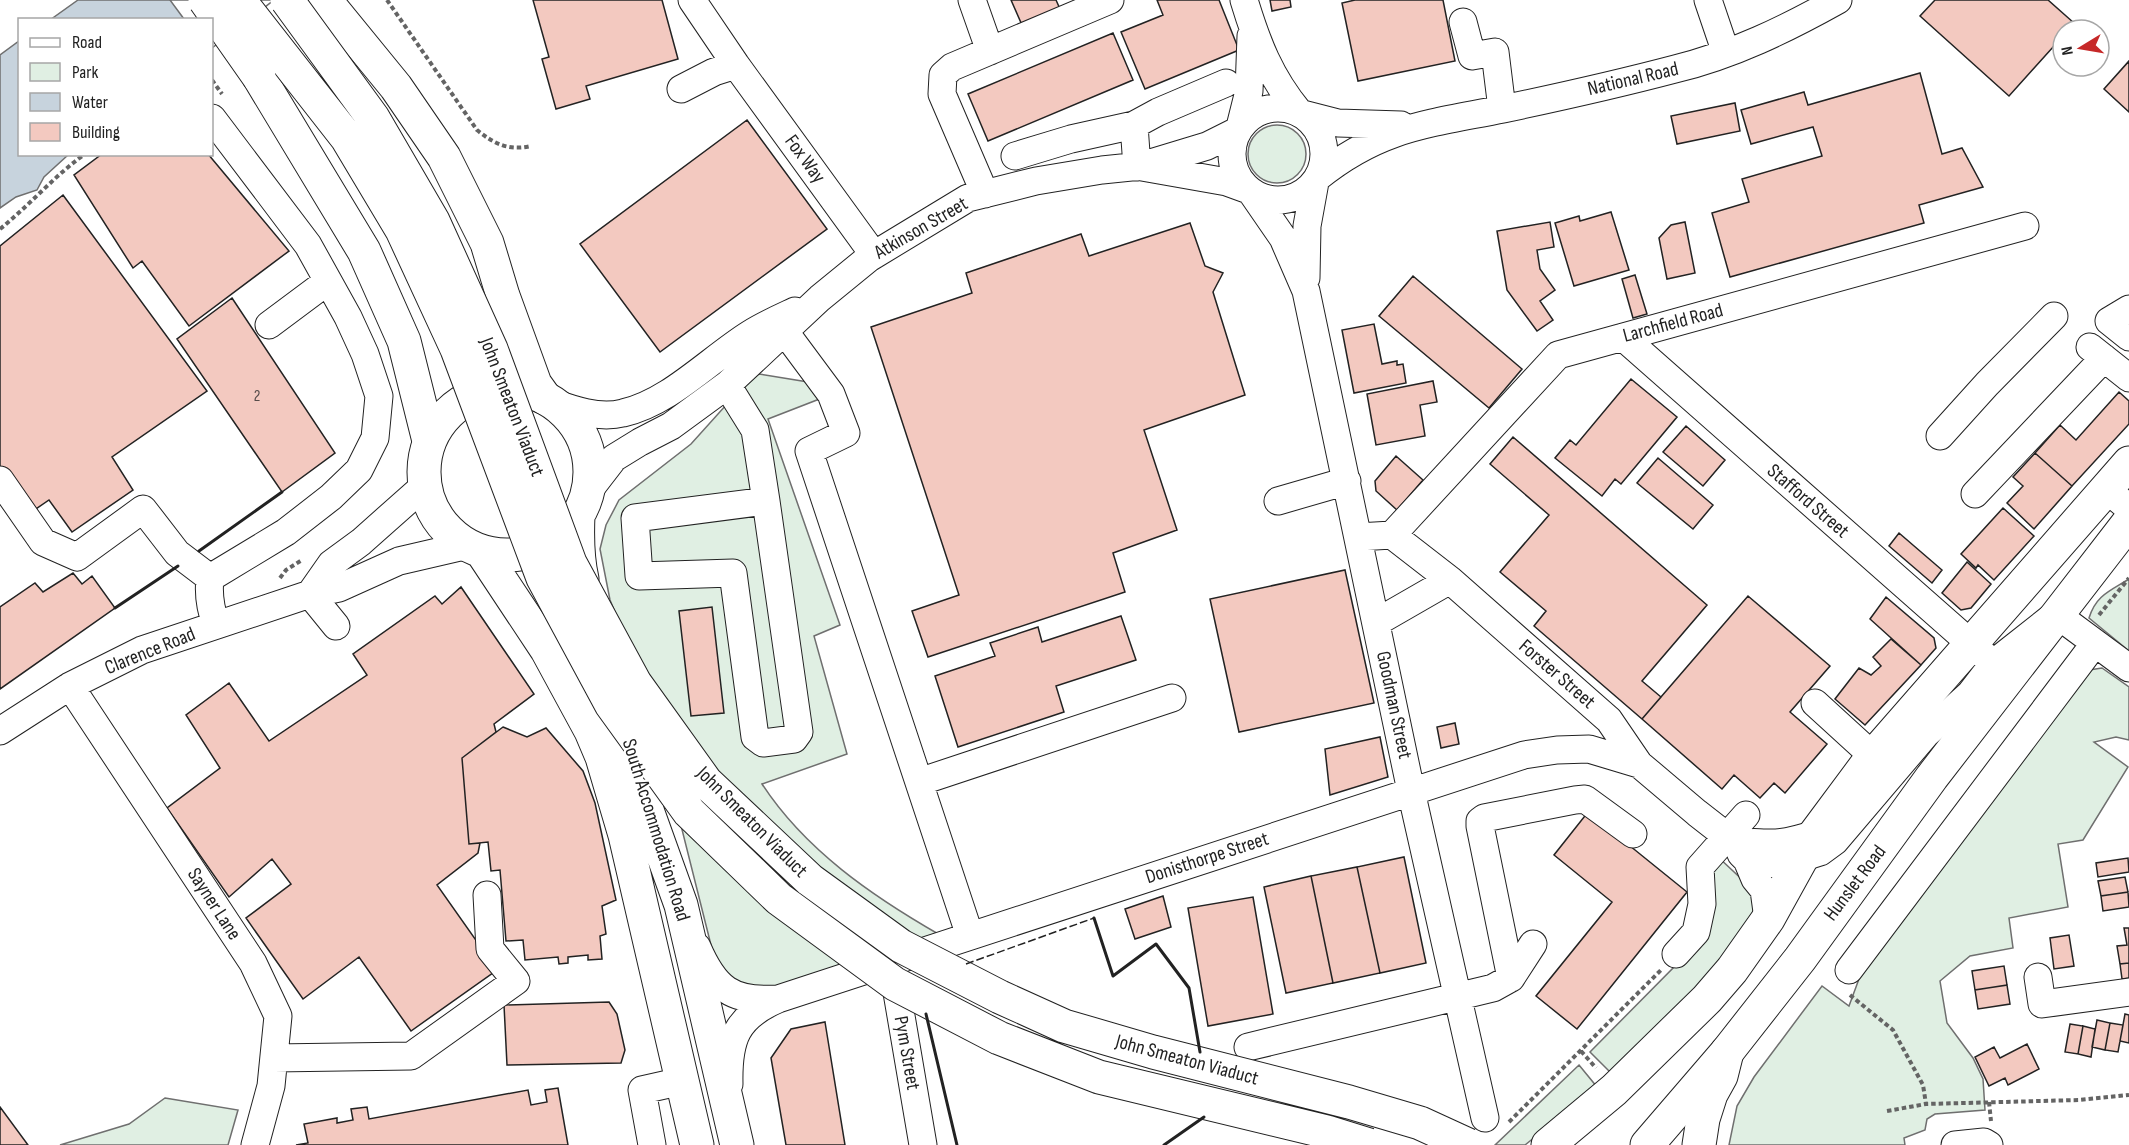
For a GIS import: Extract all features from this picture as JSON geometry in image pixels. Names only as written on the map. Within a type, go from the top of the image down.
[{"type":"main road","points":[[205,0],[271,66]]},
{"type":"main road","points":[[239,0],[364,250],[404,341],[429,441]]},
{"type":"main road","name":"John Smeaton Viaduct","points":[[287,0],[373,118],[433,220],[491,349],[570,563],[635,683],[706,782],[819,886],[901,946],[1000,997],[1064,1026],[1153,1052],[1349,1102],[1420,1124],[1486,1130]]},
{"type":"main road","points":[[333,9],[396,87],[444,157],[487,243],[503,296],[535,384],[548,400]]},
{"type":"main road","name":"John Smeaton Viaduct","points":[[271,66],[347,138],[402,230],[457,349],[543,578],[611,704],[688,812],[778,899],[895,984],[999,1038],[1099,1077],[1328,1132],[1369,1145]]},
{"type":"main road","name":"South Accommodation Road","points":[[697,1145],[625,835],[602,758],[591,731],[547,650],[475,549],[446,529],[431,507],[424,486],[424,465],[429,441],[442,419],[460,402],[484,392],[508,388],[534,393],[567,414],[583,440],[590,468],[576,538],[578,562],[648,813],[681,905],[734,1134]]},
{"type":"main road","name":"Hunslet Road","points":[[1548,1145],[1614,1090],[1683,1024],[1732,970],[1768,920],[1809,846],[1874,756],[1983,654],[2118,498],[2129,463]]},
{"type":"main road","points":[[475,549],[500,555],[520,554],[540,548],[564,533],[582,504]]},
{"type":"main road","name":"Hunslet Road","points":[[1647,1145],[1727,1052],[1800,959],[1932,777],[2129,522]]},
{"type":"main road","points":[[1699,1145],[1708,1102],[1721,1076],[1727,1052]]},
{"type":"street","name":"Fox Way","points":[[692,0],[736,65],[874,255]]},
{"type":"street","points":[[972,0],[990,51]]},
{"type":"street","points":[[985,194],[942,94],[943,75],[952,67],[1110,0]]},
{"type":"street","points":[[1244,0],[1251,26],[1274,77],[1284,94],[1313,123],[1322,142],[1324,159],[1316,179],[1307,190],[1288,199],[1265,198],[1251,191],[1236,174],[1232,160],[1232,144],[1249,91],[1251,26]]},
{"type":"street","points":[[1708,0],[1726,53]]},
{"type":"street","name":"National Road","points":[[1316,179],[1350,153],[1391,134],[1417,126],[1677,69],[1726,53],[1798,22],[1838,0]]},
{"type":"street","points":[[1463,22],[1472,56],[1495,52],[1502,109]]},
{"type":"street","points":[[681,89],[714,72],[736,65]]},
{"type":"street","points":[[1015,156],[1071,139],[1134,125],[1158,112],[1226,83]]},
{"type":"street","points":[[1238,129],[1248,118],[1262,110],[1278,107],[1301,113]]},
{"type":"street","name":"National Road","points":[[1301,113],[1349,124],[1417,126]]},
{"type":"street","points":[[210,578],[286,532],[331,497],[359,470],[375,438],[379,396],[348,317],[308,245],[213,119]]},
{"type":"street","points":[[1134,125],[1139,166]]},
{"type":"street","name":"Atkinson Street","points":[[582,504],[614,458],[672,426],[727,385],[820,298],[874,255],[968,198],[1036,181],[1139,166],[1207,146],[1238,129]]},
{"type":"street","name":"Atkinson Street","points":[[1139,166],[1227,182],[1251,191]]},
{"type":"street","name":"Goodman Street","points":[[1306,291],[1307,226],[1316,179]]},
{"type":"street","name":"Goodman Street","points":[[1251,191],[1283,238],[1306,291],[1486,1130]]},
{"type":"street","name":"Larchfield Road","points":[[1392,536],[1558,355],[2025,226]]},
{"type":"street","points":[[269,325],[328,281]]},
{"type":"street","name":"Atkinson Street","points":[[548,400],[572,410],[599,414],[622,414],[633,410],[665,395],[751,333],[820,298]]},
{"type":"street","points":[[2129,309],[2109,321],[2129,337]]},
{"type":"street","points":[[1940,436],[2054,316]]},
{"type":"street","points":[[785,332],[831,394],[846,433],[809,451],[970,936]]},
{"type":"street","name":"Stafford Street","points":[[1623,337],[1983,654]]},
{"type":"street","points":[[1975,494],[2097,352],[2129,378]]},
{"type":"street","points":[[727,385],[755,430],[766,501],[799,732],[794,738],[763,743],[756,737],[733,573],[639,576],[635,518],[766,501]]},
{"type":"street","points":[[0,480],[43,542],[76,557],[143,509],[177,553],[210,578]]},
{"type":"street","points":[[1278,501],[1347,481]]},
{"type":"street","points":[[336,626],[310,594],[331,564],[361,542],[424,486]]},
{"type":"street","points":[[1358,537],[1392,536]]},
{"type":"street","name":"Forster Street","points":[[1392,536],[1450,580],[1610,720],[1639,764],[1737,847],[1764,890],[1768,920]]},
{"type":"street","name":"Clarence Road","points":[[0,730],[70,686],[142,650],[310,594],[339,588],[399,561],[475,549]]},
{"type":"street","points":[[210,578],[208,593],[216,624]]},
{"type":"street","points":[[1377,622],[1450,580]]},
{"type":"street","points":[[2056,614],[2129,668]]},
{"type":"street","name":"Hunslet Road","points":[[1809,846],[1820,852],[1835,841],[1926,734],[1970,694],[1983,654],[2056,614]]},
{"type":"street","points":[[1848,981],[2094,643]]},
{"type":"street","name":"Sayner Lane","points":[[70,686],[253,963],[278,1016],[270,1086],[255,1145]]},
{"type":"street","points":[[919,782],[1172,698]]},
{"type":"street","points":[[1815,703],[1874,756]]},
{"type":"street","name":"Donisthorpe Street","points":[[734,1134],[728,1072],[733,1040],[738,1029],[752,1013],[778,999],[1524,755],[1557,750],[1589,749],[1639,764]]},
{"type":"street","points":[[1511,978],[1480,820],[1552,804],[1585,800],[1633,834]]},
{"type":"street","points":[[1737,847],[1746,814]]},
{"type":"street","points":[[1676,954],[1696,932],[1702,904],[1700,867],[1750,841],[1767,843],[1795,841],[1809,846]]},
{"type":"street","points":[[274,1058],[411,1056],[516,981],[490,949],[487,895]]},
{"type":"street","name":"Donisthorpe Street","points":[[681,905],[701,956],[709,971],[723,987],[747,999],[778,999]]},
{"type":"street","points":[[1248,1047],[1493,988],[1511,978],[1533,944]]},
{"type":"street","name":"Pym Street","points":[[892,962],[923,1145]]},
{"type":"street","points":[[2038,977],[2042,1004],[2129,992]]},
{"type":"street","points":[[652,1145],[642,1090],[682,1081]]},
{"type":"street","points":[[1955,1145],[1984,1142],[1989,1145]]},
{"type":"path","points":[[387,0],[477,130],[491,141],[504,147],[518,149],[531,146]]},
{"type":"path","points":[[0,229],[28,206],[63,170],[82,156]]},
{"type":"path","points":[[1486,1130],[1676,954]]},
{"type":"path","points":[[1848,981],[1893,1030],[1923,1085],[1926,1104]]},
{"type":"path","points":[[1887,1111],[1926,1104],[2079,1100],[2129,1095]]},
{"type":"green space","points":[[1271,125],[1283,125],[1298,133],[1306,148],[1306,160],[1298,175],[1283,183],[1271,183],[1256,175],[1248,160],[1248,148],[1256,133]]},
{"type":"green space","points":[[759,374],[814,383],[822,398],[768,419],[840,625],[814,636],[847,754],[762,784],[798,830],[842,870],[890,904],[940,935],[759,1002],[718,973],[646,686],[610,600],[600,549],[606,525],[619,500],[691,444],[745,384]]},
{"type":"green space","points":[[2129,579],[2129,651],[2089,618],[2100,599]]},
{"type":"green space","points":[[2102,668],[2129,687],[2129,740],[2116,737],[2094,742],[2128,767],[2083,840],[2058,844],[2068,907],[2009,918],[2013,948],[1970,956],[1940,981],[1947,1023],[1973,1058],[1983,1079],[1985,1110],[1935,1114],[1927,1119],[1925,1130],[1904,1138],[1905,1145],[1729,1145],[1737,1106],[1754,1077],[1822,986],[1849,1006],[1863,968],[2089,670]]},
{"type":"green space","points":[[1717,856],[1749,886],[1753,894],[1754,917],[1706,980],[1612,1074],[1590,1052],[1674,967],[1708,865]]},
{"type":"green space","points":[[1579,1065],[1597,1087],[1525,1145],[1495,1145]]},
{"type":"green space","points":[[165,1098],[238,1110],[228,1145],[60,1145],[129,1124]]},
{"type":"water","points":[[78,0],[271,0],[213,20],[53,18]]},
{"type":"water","points":[[18,42],[18,156],[67,156],[44,177],[37,190],[16,197],[0,208],[0,55]]},
{"type":"pier","points":[[170,0],[274,0],[213,47],[213,18],[183,18]]},
{"type":"building","points":[[533,0],[662,0],[678,59],[586,86],[590,99],[556,109],[542,59],[549,57]]},
{"type":"building","points":[[1011,0],[1056,0],[1060,9],[1022,25]]},
{"type":"building","points":[[1157,0],[1219,0],[1239,50],[1145,89],[1121,32],[1163,15]]},
{"type":"building","points":[[1270,0],[1290,0],[1291,7],[1272,11]]},
{"type":"building","points":[[1355,0],[1443,0],[1455,61],[1358,81],[1342,3]]},
{"type":"building","points":[[1935,0],[2048,0],[2068,18],[2051,18],[2051,49],[2009,96],[1920,16]]},
{"type":"building","points":[[1113,33],[1133,80],[988,141],[968,94]]},
{"type":"building","points":[[2129,61],[2129,112],[2104,89]]},
{"type":"building","points":[[1920,73],[1942,154],[1962,148],[1983,187],[1919,205],[1924,223],[1730,277],[1712,213],[1749,202],[1742,179],[1822,156],[1813,127],[1751,144],[1741,110],[1804,92],[1808,105]]},
{"type":"building","points":[[1735,103],[1740,131],[1677,144],[1671,116]]},
{"type":"building","points":[[747,120],[827,229],[660,352],[580,244]]},
{"type":"building","points":[[99,156],[210,156],[289,251],[189,326],[142,261],[133,268],[74,175]]},
{"type":"building","points":[[63,195],[207,391],[112,457],[133,490],[72,532],[49,500],[30,513],[0,467],[0,246]]},
{"type":"building","points":[[1611,212],[1629,270],[1574,286],[1555,223],[1579,216],[1580,221]]},
{"type":"building","points":[[1550,222],[1554,247],[1537,250],[1540,269],[1555,290],[1540,301],[1553,320],[1537,331],[1507,290],[1497,231]]},
{"type":"building","points":[[1685,222],[1695,273],[1667,279],[1659,238],[1671,225]]},
{"type":"building","points":[[1190,223],[1205,266],[1223,273],[1213,292],[1245,395],[1144,430],[1177,530],[1113,553],[1125,592],[928,657],[912,611],[959,595],[871,327],[972,293],[966,273],[1081,234],[1089,256]]},
{"type":"building","points":[[1635,275],[1647,314],[1633,318],[1622,279]]},
{"type":"building","points":[[1413,276],[1522,369],[1489,408],[1379,316]]},
{"type":"building","points":[[232,298],[335,453],[282,492],[177,339]]},
{"type":"building","points":[[1374,324],[1382,364],[1397,361],[1397,365],[1403,364],[1406,383],[1354,393],[1342,330]]},
{"type":"building","points":[[1631,379],[1677,417],[1621,484],[1615,479],[1602,496],[1555,458],[1570,440],[1576,445]]},
{"type":"building","points":[[1433,381],[1437,402],[1420,405],[1425,436],[1376,445],[1367,394]]},
{"type":"building","points":[[2119,392],[2129,401],[2129,424],[2072,486],[2035,453],[2060,425],[2076,440]]},
{"type":"building","points":[[1686,426],[1725,460],[1703,486],[1663,452]]},
{"type":"building","points":[[1513,437],[1707,605],[1642,681],[1661,697],[1642,719],[1534,626],[1546,611],[1500,572],[1549,515],[1490,464]]},
{"type":"building","points":[[2035,453],[2072,486],[2034,529],[2007,503],[2023,486],[2013,477]]},
{"type":"building","points":[[1396,456],[1423,480],[1397,510],[1376,491],[1375,481]]},
{"type":"building","points":[[1658,458],[1713,505],[1693,529],[1637,483]]},
{"type":"building","points":[[2003,508],[2034,536],[1994,580],[1978,565],[1976,568],[1961,554]]},
{"type":"building","points":[[1899,533],[1942,570],[1932,583],[1889,546]]},
{"type":"building","points":[[1967,562],[1991,584],[1971,608],[1961,610],[1942,593]]},
{"type":"building","points":[[1345,570],[1374,703],[1239,732],[1210,599]]},
{"type":"building","points":[[73,573],[82,584],[92,576],[115,608],[0,689],[0,607],[35,583],[43,592]]},
{"type":"building","points":[[461,587],[534,694],[494,724],[496,732],[462,758],[469,844],[480,843],[478,853],[437,885],[497,970],[411,1031],[359,957],[303,999],[246,918],[291,884],[272,859],[229,897],[167,808],[220,768],[186,715],[229,683],[269,741],[367,675],[353,654],[435,596],[442,604]]},
{"type":"building","points":[[1748,596],[1830,666],[1790,712],[1827,744],[1785,793],[1774,783],[1760,798],[1734,775],[1722,789],[1642,719]]},
{"type":"building","points":[[1886,597],[1934,638],[1936,648],[1921,665],[1870,619]]},
{"type":"building","points":[[712,607],[724,713],[691,716],[679,611]]},
{"type":"building","points":[[1121,616],[1136,660],[1056,686],[1064,712],[958,747],[935,676],[995,656],[990,643],[1038,627],[1042,642]]},
{"type":"building","points":[[1891,639],[1921,665],[1865,725],[1835,699],[1859,668],[1871,675],[1881,666],[1873,657]]},
{"type":"building","points":[[1455,723],[1459,744],[1441,748],[1437,727]]},
{"type":"building","points":[[503,727],[527,737],[546,728],[583,771],[595,803],[616,900],[602,906],[606,934],[600,936],[602,959],[588,960],[588,955],[568,957],[568,963],[559,964],[558,957],[525,960],[523,940],[506,941],[500,870],[491,871],[488,842],[469,844],[462,758]]},
{"type":"building","points":[[1380,737],[1388,777],[1330,795],[1325,749]]},
{"type":"building","points":[[1588,812],[1687,892],[1577,1029],[1536,996],[1612,902],[1554,855]]},
{"type":"building","points":[[1404,857],[1426,963],[1380,973],[1357,867]]},
{"type":"building","points":[[2128,858],[2129,872],[2098,877],[2096,863]]},
{"type":"building","points":[[1357,867],[1380,973],[1333,983],[1311,876]]},
{"type":"building","points":[[1311,876],[1333,983],[1286,993],[1264,887]]},
{"type":"building","points":[[2125,877],[2128,892],[2101,896],[2098,881]]},
{"type":"building","points":[[2128,892],[2129,907],[2103,911],[2101,896]]},
{"type":"building","points":[[1163,896],[1171,927],[1135,939],[1125,909]]},
{"type":"building","points":[[1253,897],[1273,1014],[1208,1026],[1188,908]]},
{"type":"building","points":[[2124,928],[2129,928],[2129,963],[2120,964],[2117,946],[2127,945]]},
{"type":"building","points":[[2069,935],[2074,966],[2054,969],[2050,938]]},
{"type":"building","points":[[2129,963],[2129,978],[2122,979],[2120,964]]},
{"type":"building","points":[[2004,966],[2007,985],[1975,990],[1972,971]]},
{"type":"building","points":[[2007,985],[2010,1004],[1978,1009],[1975,990]]},
{"type":"building","points":[[609,1002],[617,1014],[625,1050],[621,1063],[507,1065],[504,1005]]},
{"type":"building","points":[[2125,1014],[2129,1015],[2129,1043],[2120,1041]]},
{"type":"building","points":[[2097,1020],[2110,1023],[2105,1050],[2092,1047]]},
{"type":"building","points":[[825,1022],[845,1145],[786,1145],[771,1058],[791,1029]]},
{"type":"building","points":[[2110,1023],[2123,1025],[2118,1052],[2105,1050]]},
{"type":"building","points":[[2070,1024],[2083,1026],[2078,1054],[2065,1052]]},
{"type":"building","points":[[2083,1026],[2095,1029],[2091,1057],[2078,1054]]},
{"type":"building","points":[[2027,1044],[2039,1069],[2008,1085],[2005,1078],[1989,1086],[1975,1057],[1994,1047],[2000,1058]]},
{"type":"building","points":[[558,1088],[568,1145],[296,1145],[308,1143],[304,1124],[337,1118],[337,1123],[353,1120],[351,1109],[367,1107],[369,1119],[528,1090],[531,1105],[547,1102],[545,1090]]},
{"type":"building","points":[[0,1107],[28,1145],[0,1145]]},
{"type":"fence","points":[[966,964],[1094,918]]},
{"type":"wall","points":[[199,551],[282,492]]},
{"type":"wall","points":[[115,608],[178,566]]},
{"type":"wall","points":[[1094,918],[1113,976],[1156,944],[1189,988],[1200,1052]]},
{"type":"wall","points":[[926,1014],[957,1145]]},
{"type":"wall","points":[[1164,1145],[1204,1117]]}]
